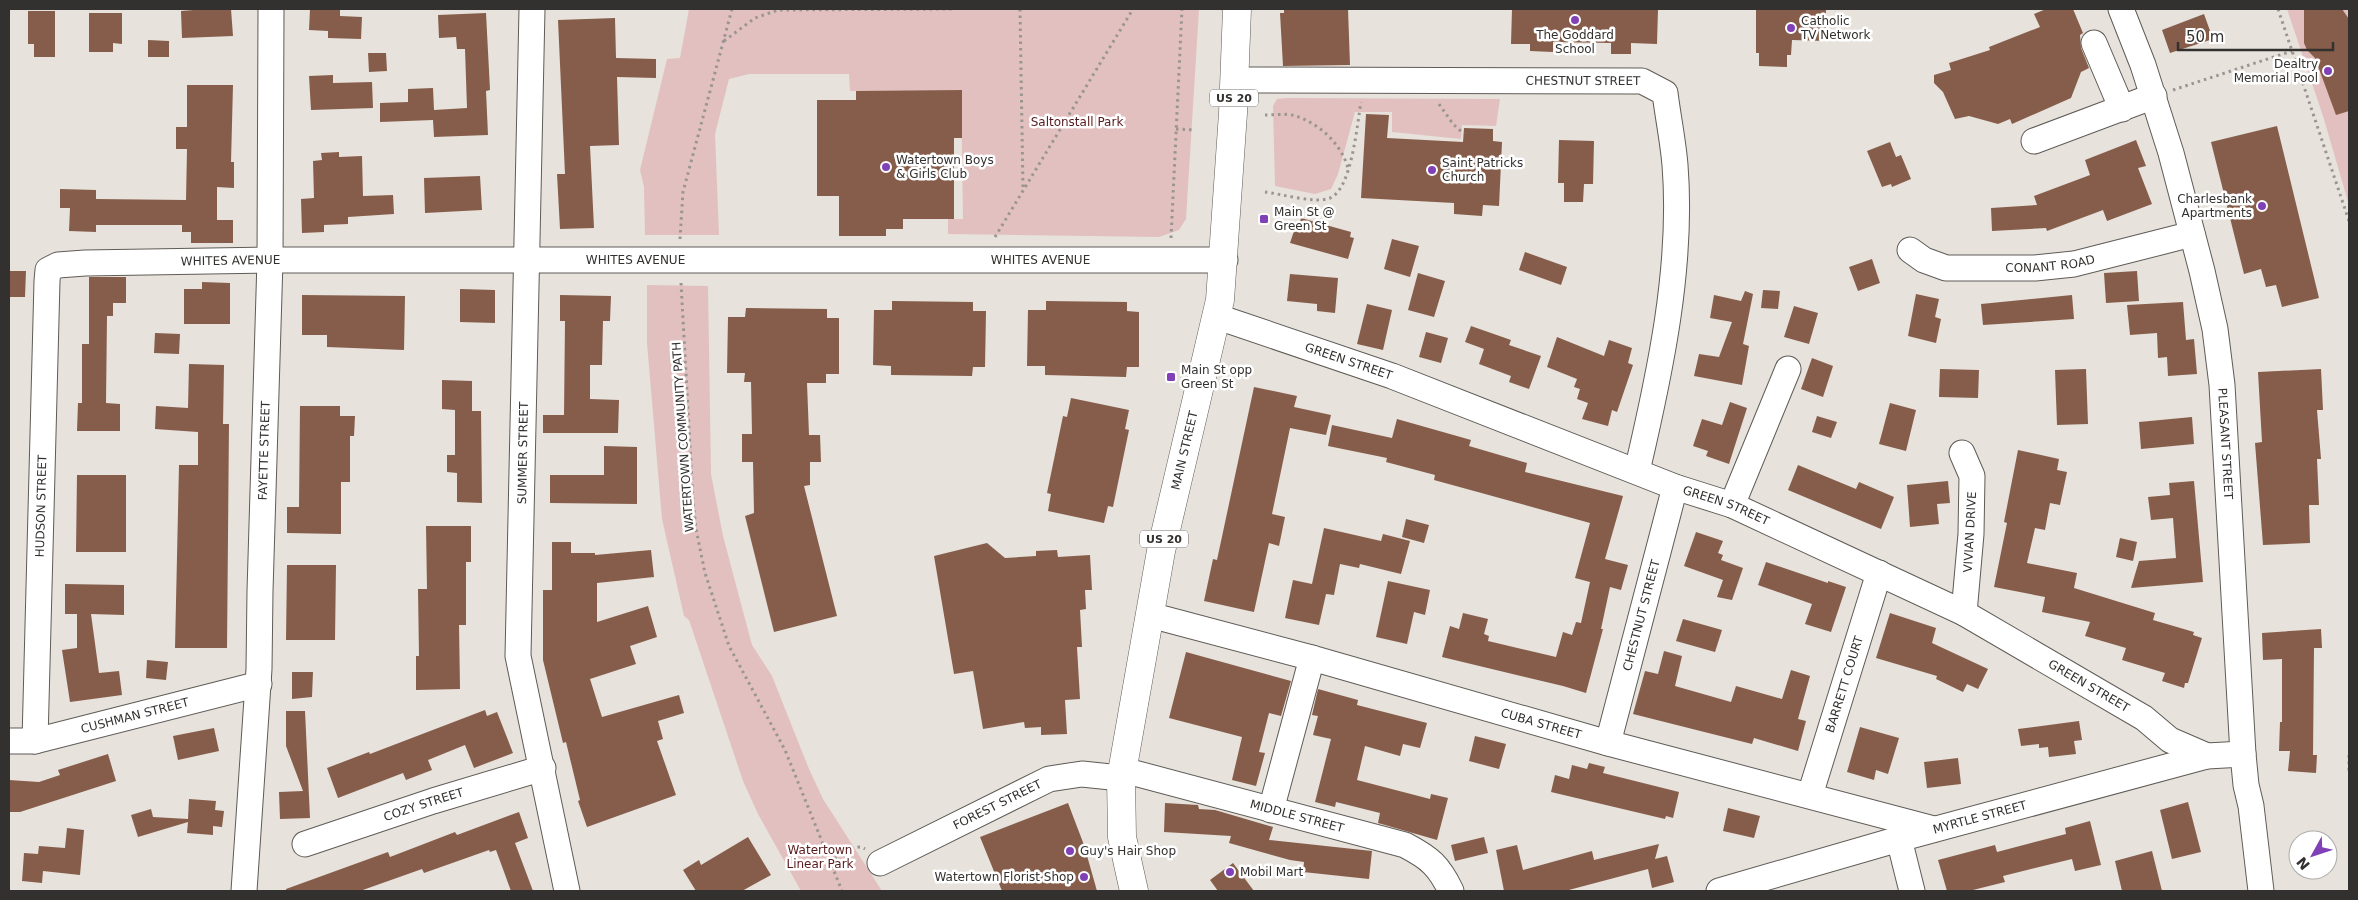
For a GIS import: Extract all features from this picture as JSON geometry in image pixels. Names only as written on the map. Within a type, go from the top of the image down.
[{"type":"main road","name":"MAIN STREET","points":[[1134,891],[1124,852],[1120,822],[1122,774],[1167,528],[1218,317],[1225,260],[1237,9]]},
{"type":"street","name":"FAYETTE STREET","points":[[244,891],[259,684],[270,260],[271,9]]},
{"type":"street","name":"SUMMER STREET","points":[[532,9],[518,656],[543,768],[567,891]]},
{"type":"street","name":"PLEASANT STREET","points":[[2121,9],[2154,96],[2211,309],[2220,366],[2243,754],[2246,785],[2251,806],[2260,891]]},
{"type":"street","points":[[2094,43],[2122,109]]},
{"type":"street","name":"CHESTNUT STREET","points":[[1235,80],[1642,81],[1665,93],[1675,166],[1674,270],[1659,377],[1637,471]]},
{"type":"street","points":[[2034,141],[2154,96]]},
{"type":"street","name":"CONANT ROAD","points":[[1910,250],[1924,260],[1946,268],[2035,268],[2081,262],[2192,234]]},
{"type":"street","name":"WHITES AVENUE","points":[[48,270],[58,265],[85,263],[270,260],[1225,260]]},
{"type":"street","name":"HUDSON STREET","points":[[35,741],[48,270]]},
{"type":"street","name":"GREEN STREET","points":[[1218,317],[1392,376],[1675,487],[1732,505],[1964,613],[2144,718],[2170,740],[2207,756]]},
{"type":"street","points":[[1732,505],[1788,369]]},
{"type":"street","name":"VIVIAN DRIVE","points":[[1962,454],[1972,476],[1971,534],[1964,613]]},
{"type":"street","name":"CHESTNUT STREET","points":[[1608,743],[1675,487]]},
{"type":"street","name":"BARRETT COURT","points":[[1810,795],[1879,573]]},
{"type":"street","name":"CUBA STREET","points":[[1150,615],[1312,658],[1608,743],[1934,829]]},
{"type":"street","points":[[1271,810],[1312,658]]},
{"type":"street","name":"CUSHMAN STREET","points":[[9,741],[35,741],[259,684]]},
{"type":"street","name":"MYRTLE STREET","points":[[1719,891],[1934,829],[2207,756],[2243,754]]},
{"type":"street","name":"COZY STREET","points":[[305,844],[433,801],[543,768]]},
{"type":"street","name":"FOREST STREET","points":[[880,863],[1049,780],[1082,774],[1122,774]]},
{"type":"street","name":"MIDDLE STREET","points":[[1122,774],[1271,810],[1405,846],[1432,861],[1441,871],[1452,891]]},
{"type":"street","points":[[1899,839],[1912,891]]},
{"type":"path","points":[[680,240],[683,192],[732,9]]},
{"type":"path","points":[[724,41],[755,18],[776,10],[952,9]]},
{"type":"path","points":[[1020,9],[1023,191]]},
{"type":"path","points":[[994,239],[1133,9]]},
{"type":"path","points":[[1171,238],[1182,9]]},
{"type":"path","points":[[2278,9],[2349,221]]},
{"type":"path","points":[[2190,84],[2292,51]]},
{"type":"path","points":[[1265,192],[1317,200],[1330,198],[1338,192],[1348,171],[1362,94]]},
{"type":"path","points":[[1439,103],[1453,124],[1464,134]]},
{"type":"path","points":[[1264,115],[1295,115],[1315,125],[1332,140],[1344,156],[1348,171]]},
{"type":"path","points":[[1176,129],[1195,130]]},
{"type":"path","name":"WATERTOWN COMMUNITY PATH","points":[[681,282],[693,500],[698,537],[710,592],[729,646],[785,750],[842,891]]},
{"type":"path","points":[[2349,755],[2349,772]]},
{"type":"path","points":[[829,862],[856,846],[864,848],[880,863]]},
{"type":"green space","name":"Saltonstall Park","points":[[689,9],[1199,9],[1186,219],[1179,230],[1159,237],[948,234],[948,219],[963,219],[961,91],[850,91],[849,74],[749,74],[729,79],[715,134],[719,235],[645,235],[644,187],[640,170],[667,59],[680,58]]},
{"type":"green space","name":"Dealtry Memorial Pool","points":[[2287,9],[2349,9],[2349,205],[2323,116]]},
{"type":"green space","points":[[1277,99],[1500,99],[1496,126],[1462,125],[1461,139],[1392,132],[1392,112],[1355,112],[1338,174],[1331,189],[1315,194],[1275,186],[1273,106]]},
{"type":"green space","name":"Watertown Linear Park","points":[[647,285],[708,286],[711,474],[723,536],[752,645],[772,676],[823,799],[882,891],[801,891],[758,814],[743,781],[689,620],[684,616],[662,519],[647,343]]},
{"type":"building","points":[[231,9],[233,36],[182,38],[181,11]]},
{"type":"building","points":[[310,9],[340,9],[340,16],[362,17],[361,39],[328,38],[328,31],[309,30]]},
{"type":"building","points":[[1284,9],[1348,9],[1350,65],[1283,66],[1280,13],[1284,13]]},
{"type":"building","points":[[1512,9],[1658,9],[1657,44],[1631,43],[1631,54],[1611,54],[1611,43],[1553,42],[1553,52],[1530,51],[1530,44],[1511,44]]},
{"type":"building","name":"Catholic TV Network","points":[[1756,9],[1826,9],[1826,41],[1792,40],[1791,55],[1787,55],[1787,67],[1759,66],[1759,53],[1756,53]]},
{"type":"building","points":[[2046,9],[2073,9],[2083,33],[2080,35],[2081,48],[2089,68],[2081,72],[2071,98],[2012,124],[2010,119],[1998,124],[1969,116],[1955,119],[1943,92],[1934,83],[1934,75],[1951,70],[1949,63],[1990,50],[1989,47],[2040,27],[2034,14]]},
{"type":"building","points":[[2304,9],[2342,9],[2349,19],[2349,111],[2336,115],[2315,58],[2307,50],[2304,43]]},
{"type":"building","points":[[28,11],[55,11],[55,57],[34,57],[34,44],[28,44]]},
{"type":"building","points":[[89,13],[122,13],[122,44],[113,43],[113,52],[89,52]]},
{"type":"building","points":[[486,13],[490,90],[486,91],[488,135],[434,137],[433,120],[380,122],[380,103],[408,102],[408,89],[433,88],[434,110],[467,108],[465,49],[457,49],[456,37],[439,38],[438,15]]},
{"type":"building","points":[[2204,14],[2213,39],[2170,53],[2162,30]]},
{"type":"building","points":[[615,18],[616,58],[656,59],[656,78],[617,77],[619,145],[590,146],[594,228],[560,229],[557,174],[565,174],[558,20]]},
{"type":"building","points":[[148,40],[169,41],[169,57],[148,57]]},
{"type":"building","points":[[368,53],[386,53],[387,71],[369,72]]},
{"type":"building","points":[[333,75],[333,83],[372,82],[373,108],[311,110],[309,76]]},
{"type":"building","points":[[187,85],[233,85],[231,162],[234,162],[234,188],[217,187],[217,220],[233,220],[233,243],[191,243],[191,232],[182,232],[182,225],[96,225],[96,232],[69,231],[70,208],[60,208],[60,189],[96,190],[96,199],[186,200],[187,149],[176,149],[176,127],[187,127]]},
{"type":"building","name":"Watertown Boys & Girls Club","points":[[962,90],[962,138],[954,138],[954,219],[903,219],[903,229],[886,229],[886,236],[839,236],[839,196],[817,196],[817,100],[856,100],[856,91]]},
{"type":"building","name":"Saint Patricks Church","points":[[1366,114],[1389,115],[1387,138],[1463,142],[1464,128],[1493,129],[1493,141],[1502,142],[1499,206],[1483,205],[1482,216],[1454,214],[1454,203],[1361,198]]},
{"type":"building","name":"Charlesbank Apartments","points":[[2277,126],[2319,298],[2282,307],[2276,285],[2266,287],[2261,269],[2244,274],[2211,142]]},
{"type":"building","points":[[1559,140],[1594,141],[1593,184],[1584,184],[1583,202],[1564,202],[1564,183],[1558,183]]},
{"type":"building","points":[[2136,140],[2146,166],[2138,168],[2152,204],[2107,221],[2103,210],[2047,231],[2046,228],[1992,231],[1991,208],[2037,205],[2034,196],[2090,175],[2085,160]]},
{"type":"building","points":[[1890,142],[1896,157],[1901,155],[1911,179],[1892,187],[1891,184],[1882,187],[1867,151]]},
{"type":"building","points":[[339,152],[339,157],[362,156],[363,196],[393,195],[394,214],[348,217],[348,224],[324,225],[324,232],[302,233],[301,199],[314,198],[313,161],[322,160],[321,153]]},
{"type":"building","points":[[480,176],[482,210],[425,213],[424,178]]},
{"type":"building","points":[[1301,218],[1351,232],[1350,237],[1354,238],[1348,259],[1290,243]]},
{"type":"building","points":[[1392,239],[1419,246],[1410,277],[1384,269]]},
{"type":"building","points":[[1525,252],[1567,267],[1561,285],[1519,270]]},
{"type":"building","points":[[1872,259],[1880,283],[1858,291],[1849,267]]},
{"type":"building","points":[[9,271],[26,271],[25,297],[9,297]]},
{"type":"building","points":[[2137,271],[2139,301],[2106,303],[2104,273]]},
{"type":"building","points":[[1418,273],[1445,281],[1434,317],[1408,310]]},
{"type":"building","points":[[1290,274],[1338,278],[1335,313],[1317,311],[1317,304],[1287,301]]},
{"type":"building","points":[[89,277],[126,277],[126,303],[113,303],[113,316],[107,316],[106,403],[120,404],[120,431],[77,431],[78,403],[82,403],[82,344],[89,344]]},
{"type":"building","points":[[202,282],[230,283],[230,324],[184,324],[184,289],[202,289]]},
{"type":"building","points":[[460,289],[495,290],[495,323],[460,322]]},
{"type":"building","points":[[1763,290],[1780,291],[1778,309],[1761,308]]},
{"type":"building","points":[[1745,291],[1753,294],[1743,344],[1749,346],[1742,385],[1694,376],[1699,354],[1719,357],[1732,322],[1710,318],[1714,295],[1741,301]]},
{"type":"building","points":[[1916,294],[1939,299],[1935,317],[1941,319],[1936,343],[1908,336]]},
{"type":"building","points":[[302,295],[405,296],[404,350],[327,347],[327,335],[302,335]]},
{"type":"building","points":[[560,295],[611,296],[610,321],[603,321],[602,365],[590,365],[590,399],[619,400],[618,433],[543,433],[543,415],[564,415],[565,321],[560,321]]},
{"type":"building","points":[[2072,295],[2074,319],[1983,325],[1981,304]]},
{"type":"building","points":[[892,301],[973,302],[973,311],[986,311],[985,367],[973,367],[972,376],[891,375],[891,366],[873,365],[874,310],[892,310]]},
{"type":"building","points":[[1046,301],[1127,302],[1127,311],[1139,312],[1139,367],[1127,367],[1126,377],[1045,375],[1045,366],[1027,366],[1028,310],[1046,310]]},
{"type":"building","points":[[2183,302],[2186,340],[2194,339],[2197,374],[2168,376],[2167,357],[2158,358],[2157,333],[2130,335],[2127,305]]},
{"type":"building","points":[[1367,304],[1392,310],[1383,350],[1357,344]]},
{"type":"building","points":[[1794,306],[1818,313],[1809,344],[1784,337]]},
{"type":"building","points":[[746,308],[827,309],[827,318],[839,318],[839,374],[826,374],[826,383],[807,383],[809,435],[820,435],[821,462],[810,462],[810,485],[804,486],[837,616],[774,632],[745,516],[754,513],[753,462],[742,462],[742,434],[752,434],[751,382],[744,382],[745,373],[727,373],[728,317],[745,317]]},
{"type":"building","points":[[1471,326],[1511,340],[1509,345],[1541,356],[1529,389],[1509,382],[1511,376],[1479,364],[1484,349],[1465,342]]},
{"type":"building","points":[[1426,332],[1448,338],[1441,363],[1419,357]]},
{"type":"building","points":[[155,333],[180,334],[179,354],[154,353]]},
{"type":"building","points":[[1557,337],[1604,356],[1609,340],[1632,348],[1628,363],[1633,365],[1617,412],[1612,410],[1608,426],[1582,419],[1588,403],[1577,399],[1580,389],[1574,387],[1577,379],[1547,367]]},
{"type":"building","points":[[1812,358],[1833,366],[1823,397],[1801,389]]},
{"type":"building","points":[[189,364],[224,365],[223,424],[229,424],[227,648],[175,648],[179,465],[198,465],[198,432],[155,429],[156,406],[188,408]]},
{"type":"building","points":[[1940,369],[1979,370],[1978,398],[1939,397]]},
{"type":"building","points":[[2086,369],[2088,424],[2057,425],[2055,370]]},
{"type":"building","points":[[2321,369],[2323,410],[2317,410],[2321,459],[2317,459],[2319,505],[2309,505],[2310,543],[2263,545],[2255,443],[2262,442],[2258,372]]},
{"type":"building","points":[[442,380],[472,381],[472,411],[481,411],[482,503],[457,502],[457,473],[447,472],[447,455],[455,455],[455,410],[442,409]]},
{"type":"building","points":[[1254,387],[1297,396],[1294,407],[1331,415],[1326,435],[1290,428],[1272,514],[1285,517],[1279,546],[1269,543],[1254,612],[1204,601],[1213,559],[1217,560]]},
{"type":"building","points":[[1071,398],[1129,410],[1125,429],[1129,430],[1113,507],[1108,506],[1104,523],[1048,511],[1051,494],[1047,493],[1063,416],[1067,417]]},
{"type":"building","points":[[1730,402],[1747,408],[1729,464],[1706,456],[1708,451],[1693,446],[1702,419],[1722,425]]},
{"type":"building","points":[[1890,403],[1916,410],[1906,451],[1879,444]]},
{"type":"building","points":[[300,406],[340,406],[340,416],[355,416],[354,436],[350,436],[350,482],[341,482],[341,534],[287,533],[287,507],[299,507]]},
{"type":"building","points":[[1817,416],[1837,422],[1831,438],[1812,432]]},
{"type":"building","points":[[2192,417],[2194,444],[2141,449],[2139,422]]},
{"type":"building","points":[[1397,419],[1471,440],[1469,446],[1527,463],[1525,472],[1623,496],[1605,559],[1628,565],[1621,590],[1610,587],[1601,629],[1603,629],[1586,693],[1442,657],[1450,626],[1459,629],[1463,613],[1488,619],[1484,634],[1489,636],[1488,641],[1556,657],[1563,632],[1572,635],[1576,622],[1581,623],[1590,582],[1575,578],[1590,523],[1434,480],[1435,475],[1386,462],[1387,458],[1328,446],[1332,425],[1392,438]]},
{"type":"building","points":[[604,446],[637,447],[637,504],[550,503],[550,475],[604,475]]},
{"type":"building","points":[[2018,450],[2059,459],[2057,470],[2067,472],[2060,505],[2050,503],[2045,530],[2035,528],[2027,563],[2077,573],[2074,588],[2155,613],[2153,620],[2194,632],[2193,635],[2202,638],[2188,683],[2185,683],[2184,688],[2162,681],[2165,673],[2122,660],[2126,648],[2085,636],[2090,622],[2042,612],[2045,597],[1994,587],[2007,523],[2004,522]]},
{"type":"building","points":[[1798,465],[1856,489],[1859,482],[1894,497],[1881,529],[1788,490]]},
{"type":"building","points":[[77,475],[126,475],[126,552],[76,552]]},
{"type":"building","points":[[1948,481],[1950,503],[1937,504],[1939,524],[1910,527],[1907,485]]},
{"type":"building","points":[[2194,481],[2203,582],[2131,588],[2139,561],[2176,558],[2173,518],[2151,520],[2148,497],[2170,495],[2169,483]]},
{"type":"building","points":[[1406,519],[1429,525],[1424,543],[1402,537]]},
{"type":"building","points":[[426,526],[471,526],[471,562],[466,562],[466,625],[459,625],[460,689],[416,690],[416,656],[419,656],[418,589],[427,589]]},
{"type":"building","points":[[1324,528],[1381,541],[1383,534],[1410,541],[1401,574],[1360,564],[1359,568],[1340,564],[1334,595],[1326,594],[1319,625],[1285,618],[1293,580],[1312,584]]},
{"type":"building","points":[[1696,532],[1723,541],[1718,553],[1723,555],[1721,560],[1743,568],[1732,600],[1717,597],[1723,580],[1684,566]]},
{"type":"building","points":[[2120,538],[2137,542],[2133,561],[2116,557]]},
{"type":"building","points":[[552,542],[571,542],[571,553],[595,553],[595,555],[651,550],[654,577],[597,583],[597,622],[648,606],[657,637],[630,646],[636,664],[590,679],[602,717],[679,695],[684,713],[658,721],[663,739],[657,741],[676,795],[587,827],[578,801],[580,800],[566,742],[563,743],[543,660],[543,590],[552,590]]},
{"type":"building","points":[[987,543],[1005,558],[1036,556],[1036,551],[1057,550],[1058,557],[1090,555],[1092,590],[1085,590],[1086,609],[1080,610],[1082,647],[1077,647],[1080,699],[1065,700],[1067,734],[1041,735],[1041,727],[1025,728],[1024,722],[983,729],[973,671],[954,674],[934,556]]},
{"type":"building","points":[[1766,562],[1828,583],[1828,581],[1846,587],[1831,632],[1805,624],[1812,604],[1758,585]]},
{"type":"building","points":[[287,565],[336,565],[335,640],[286,640]]},
{"type":"building","points":[[1388,581],[1430,590],[1425,615],[1414,612],[1407,644],[1376,637]]},
{"type":"building","points":[[65,584],[124,585],[124,615],[91,614],[99,673],[119,671],[122,695],[70,702],[62,650],[77,648],[77,614],[65,614]]},
{"type":"building","points":[[1890,613],[1936,628],[1932,643],[1988,669],[1978,689],[1967,684],[1963,692],[1936,679],[1937,676],[1876,658]]},
{"type":"building","points":[[1683,619],[1722,630],[1715,652],[1676,641]]},
{"type":"building","points":[[2321,629],[2322,648],[2314,648],[2313,755],[2317,755],[2316,773],[2288,771],[2290,751],[2279,751],[2280,722],[2282,722],[2282,659],[2263,660],[2262,633]]},
{"type":"building","points":[[1664,651],[1682,656],[1675,686],[1731,702],[1736,686],[1782,699],[1791,670],[1810,676],[1798,719],[1806,721],[1798,751],[1754,738],[1752,744],[1633,714],[1645,671],[1658,674]]},
{"type":"building","points":[[1186,652],[1291,681],[1281,716],[1269,713],[1259,752],[1265,753],[1256,786],[1232,780],[1242,737],[1169,718]]},
{"type":"building","points":[[147,660],[168,662],[166,680],[146,678]]},
{"type":"building","points":[[292,672],[313,672],[312,697],[292,699]]},
{"type":"building","points":[[1318,689],[1358,700],[1357,705],[1427,723],[1420,748],[1403,744],[1400,756],[1365,746],[1357,780],[1430,799],[1431,794],[1448,798],[1437,840],[1378,823],[1380,813],[1336,802],[1335,807],[1315,802],[1331,739],[1313,735],[1318,716],[1312,715]]},
{"type":"building","points":[[485,710],[487,716],[497,712],[513,753],[474,768],[465,745],[428,760],[432,770],[406,780],[403,773],[338,798],[327,768],[369,752],[370,754]]},
{"type":"building","points":[[286,711],[305,711],[310,818],[280,819],[279,792],[303,791],[286,746]]},
{"type":"building","points":[[2079,721],[2082,740],[2074,741],[2076,754],[2049,757],[2048,747],[2039,748],[2039,744],[2021,746],[2018,729]]},
{"type":"building","points":[[1860,727],[1899,738],[1888,774],[1876,770],[1874,780],[1847,772]]},
{"type":"building","points":[[214,728],[219,751],[178,760],[173,736]]},
{"type":"building","points":[[1475,736],[1506,744],[1499,769],[1469,761]]},
{"type":"building","points":[[108,754],[116,781],[20,812],[9,812],[9,780],[39,782],[60,775],[58,770]]},
{"type":"building","points":[[1958,758],[1961,784],[1927,788],[1924,762]]},
{"type":"building","points":[[1589,763],[1605,767],[1603,773],[1679,792],[1673,818],[1666,816],[1665,819],[1551,792],[1555,775],[1569,779],[1572,765],[1587,769]]},
{"type":"building","points":[[189,799],[216,801],[215,810],[224,811],[222,827],[213,826],[213,835],[187,833],[188,822],[138,837],[131,815],[151,809],[153,817],[188,819]]},
{"type":"building","points":[[2188,802],[2201,852],[2172,859],[2160,810]]},
{"type":"building","points":[[1068,803],[1084,845],[1097,891],[1002,891],[980,837]]},
{"type":"building","points":[[1165,803],[1198,805],[1199,809],[1215,810],[1273,827],[1269,840],[1372,851],[1369,879],[1303,872],[1304,862],[1229,843],[1231,836],[1164,832]]},
{"type":"building","points":[[1728,808],[1760,816],[1754,838],[1723,831]]},
{"type":"building","points":[[519,812],[528,838],[515,843],[533,891],[511,891],[496,850],[490,852],[489,850],[424,873],[422,869],[360,891],[286,891],[286,889],[388,852],[390,857],[455,832],[457,835]]},
{"type":"building","points":[[2090,821],[2101,865],[2075,871],[2072,859],[2003,876],[2005,882],[1969,891],[1947,891],[1938,860],[1995,845],[1997,852],[2066,834],[2065,828]]},
{"type":"building","points":[[67,828],[84,830],[80,875],[43,871],[42,883],[22,881],[24,853],[38,854],[39,846],[65,848]]},
{"type":"building","points":[[748,837],[771,875],[742,891],[696,891],[683,870],[699,860],[701,865]]},
{"type":"building","points":[[1484,837],[1488,853],[1455,861],[1451,845]]},
{"type":"building","points":[[1659,844],[1655,859],[1667,856],[1674,882],[1652,888],[1648,869],[1565,891],[1504,891],[1496,850],[1517,845],[1523,870],[1592,851],[1594,860]]},
{"type":"building","points":[[2152,851],[2162,891],[2122,891],[2115,861]]},
{"type":"building","name":"Mobil Mart","points":[[1233,863],[1254,891],[1218,891],[1210,880]]},
{"type":"place","name":"The Goddard School","points":[[1575,20]]},
{"type":"place","name":"Catholic TV Network","points":[[1791,28]]},
{"type":"place","name":"Dealtry Memorial Pool","points":[[2328,71]]},
{"type":"place","name":"Watertown Boys & Girls Club","points":[[886,167]]},
{"type":"place","name":"Saint Patricks Church","points":[[1432,170]]},
{"type":"place","name":"Charlesbank Apartments","points":[[2262,206]]},
{"type":"place","name":"Main St @ Green St","points":[[1264,219]]},
{"type":"place","name":"Main St opp Green St","points":[[1171,377]]},
{"type":"place","name":"Guy's Hair Shop","points":[[1070,851]]},
{"type":"place","name":"Mobil Mart","points":[[1230,872]]},
{"type":"place","name":"Watertown Florist Shop","points":[[1084,877]]}]
